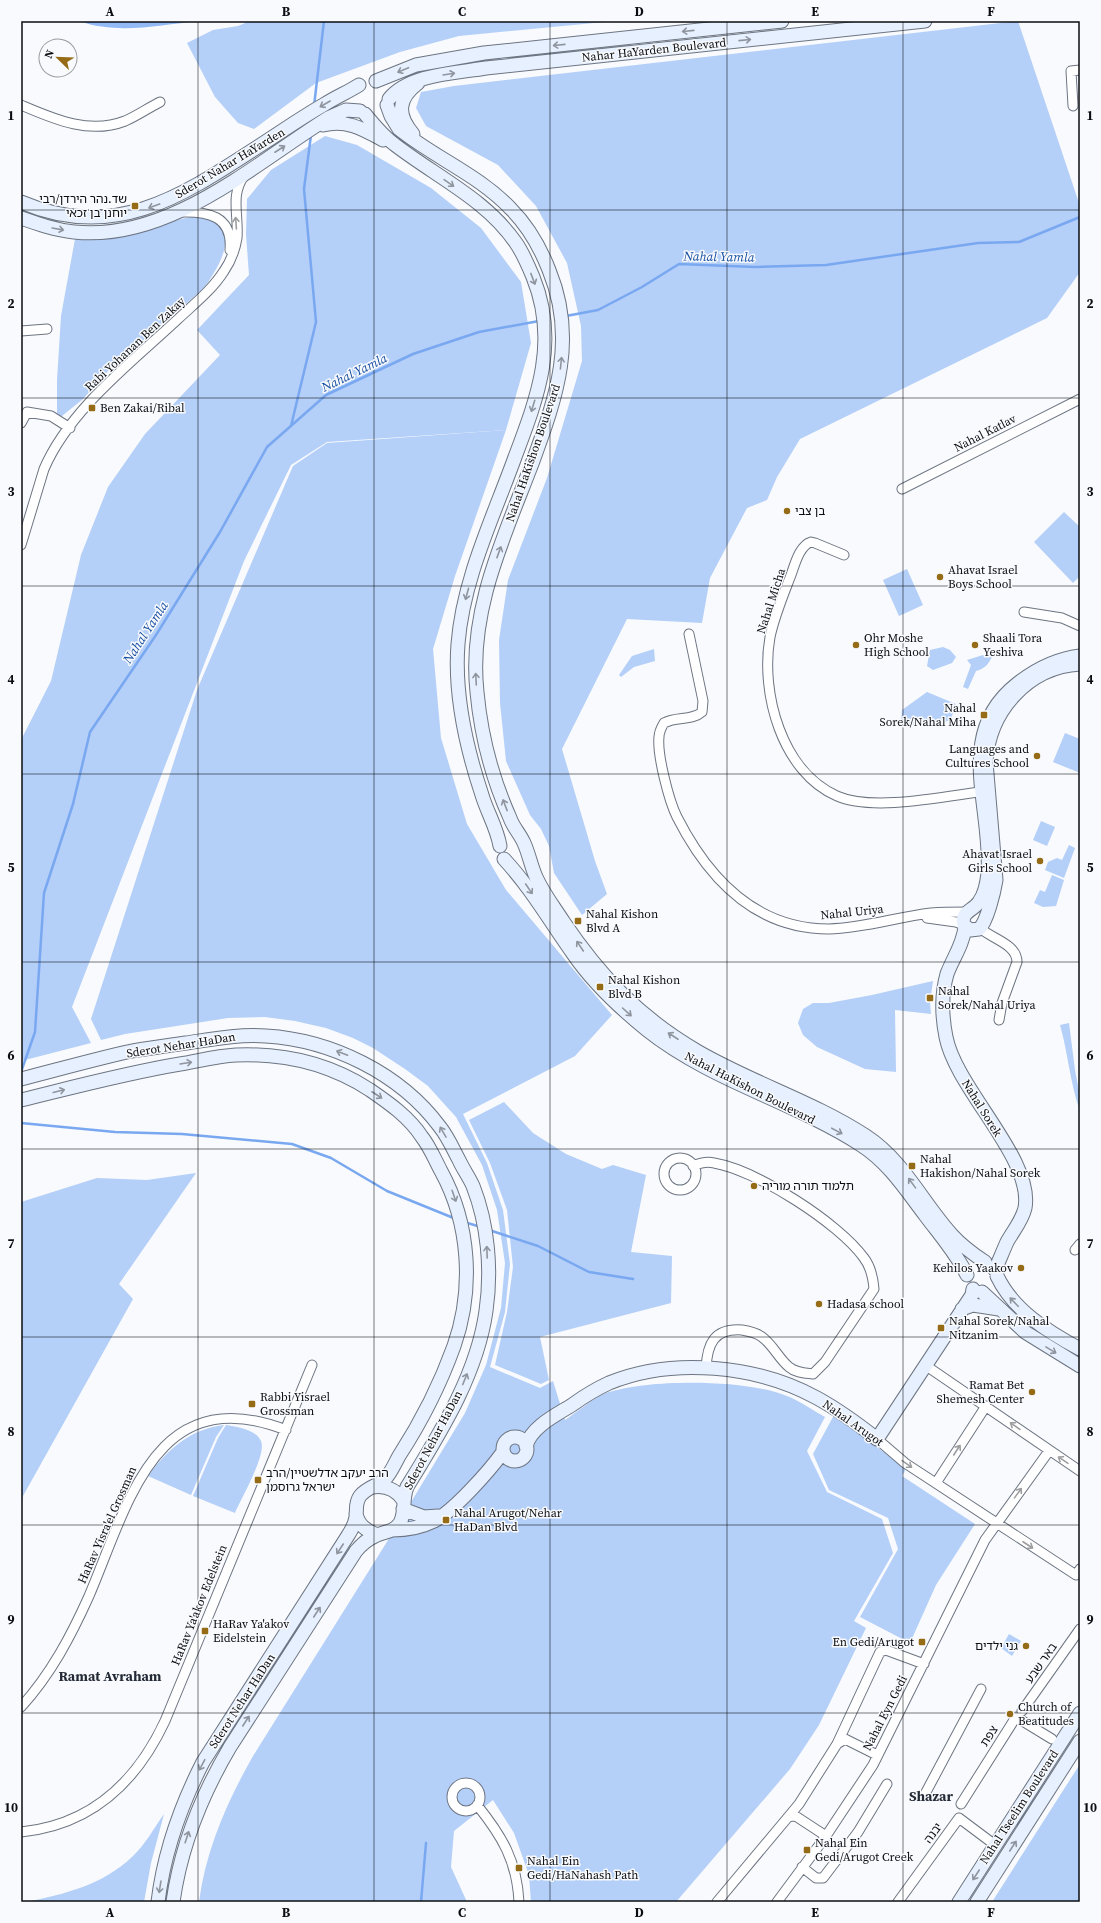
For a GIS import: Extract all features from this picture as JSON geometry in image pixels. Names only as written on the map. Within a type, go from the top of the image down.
[{"type":"main road","name":"Nahar HaYarden Boulevard","points":[[376,81],[416,65],[484,53],[782,21]]},
{"type":"main road","name":"Nahar HaYarden Boulevard","points":[[388,102],[393,93],[405,86],[426,79],[486,68],[925,21]]},
{"type":"main road","points":[[424,146],[404,121],[402,107],[405,96],[410,90],[426,79]]},
{"type":"main road","points":[[367,81],[376,81],[386,88],[388,102],[385,109],[376,115],[362,113],[354,98],[360,85],[367,81]]},
{"type":"main road","name":"Sderot Nahar HaYarden","points":[[21,202],[57,214],[76,217],[113,216],[152,207],[194,187],[324,104],[360,85]]},
{"type":"main road","name":"Nahal HaKishon Boulevard","points":[[388,102],[390,116],[399,129],[482,184],[504,202],[524,224],[539,247],[552,278],[563,321],[563,352],[557,387],[548,419],[489,582],[480,615],[476,640],[476,678],[484,737],[499,790],[512,824],[524,845],[538,881],[592,963],[622,994],[666,1032],[694,1050],[831,1117],[872,1140],[902,1169],[953,1237],[991,1268],[1008,1296],[1020,1309],[1062,1339],[1080,1349]]},
{"type":"main road","name":"Sderot Nahar HaYarden","points":[[21,218],[54,229],[75,232],[95,232],[134,227],[178,212],[201,200],[312,128],[340,112],[346,110],[362,113]]},
{"type":"main road","name":"Nahal HaKishon Boulevard","points":[[362,113],[392,143],[481,206],[510,235],[523,255],[536,284],[545,322],[545,351],[540,383],[527,424],[473,571],[462,611],[458,647],[458,686],[466,741],[482,796],[500,846]]},
{"type":"main road","points":[[312,128],[329,123],[350,124],[370,132],[417,161]]},
{"type":"main road","name":"Nahal Sorek","points":[[969,911],[980,902],[985,890],[988,874],[980,747],[983,733],[997,705],[1011,688],[1051,662],[1080,656]]},
{"type":"main road","name":"Nahal Sorek","points":[[944,994],[981,926],[994,892],[996,869],[984,792],[988,748],[995,722],[1010,700],[1029,682],[1042,673],[1080,664]]},
{"type":"main road","points":[[510,837],[518,838],[524,845],[523,858],[516,862],[508,862],[500,853],[500,846],[510,837]]},
{"type":"main road","name":"Nahal HaKishon Boulevard","points":[[504,859],[522,879],[584,969],[603,991],[626,1012],[660,1040],[709,1070],[837,1132],[862,1145],[874,1154],[894,1175],[953,1252],[967,1275]]},
{"type":"main road","points":[[969,911],[979,912],[981,926],[972,931],[965,926],[963,918],[969,911]]},
{"type":"main road","name":"Nahal Sorek","points":[[965,926],[962,944],[948,973],[944,994],[942,1018],[946,1039],[951,1057],[968,1087],[998,1131],[1020,1175],[1026,1199],[1022,1216],[1008,1242],[991,1268]]},
{"type":"main road","name":"Sderot Nehar HaDan","points":[[21,1079],[128,1052],[230,1036],[292,1038],[321,1046],[346,1055],[364,1064],[416,1100],[441,1127],[472,1185],[480,1209],[487,1244],[488,1271],[486,1312],[476,1352],[459,1394],[439,1434],[407,1487],[400,1523],[392,1530],[376,1535],[364,1543],[356,1551],[216,1771],[201,1801],[187,1837],[177,1877],[174,1902]]},
{"type":"main road","name":"Sderot Nehar HaDan","points":[[21,1100],[135,1071],[234,1055],[265,1055],[290,1058],[316,1064],[339,1073],[360,1084],[401,1113],[422,1137],[452,1191],[459,1212],[465,1244],[466,1269],[464,1307],[454,1345],[439,1384],[420,1421],[385,1479],[364,1492],[359,1498],[356,1505],[354,1524],[347,1537],[217,1738],[194,1780],[181,1808],[167,1849],[158,1902]]},
{"type":"main road","points":[[877,1439],[972,1295],[977,1290],[992,1288],[996,1283],[991,1268],[973,1265],[967,1275],[968,1283],[977,1290],[1036,1341],[1080,1366]]},
{"type":"main road","points":[[962,1309],[973,1305],[998,1309]]},
{"type":"main road","name":"Nahal Arugot","points":[[523,1442],[528,1440],[538,1429],[584,1397],[608,1384],[634,1375],[683,1368],[735,1372],[790,1386],[816,1398],[842,1413],[877,1439]]},
{"type":"main road","points":[[392,1530],[424,1525],[444,1514],[508,1456],[522,1458],[525,1454],[523,1442],[514,1437],[507,1440],[503,1446],[508,1456]]},
{"type":"main road","name":"Sderot Nehar HaDan","points":[[372,1487],[388,1488],[394,1491],[403,1505]]},
{"type":"main road","points":[[403,1505],[424,1517],[444,1514]]},
{"type":"main road","points":[[356,1514],[359,1523],[364,1529],[376,1535]]},
{"type":"main road","name":"Nahal Tseelim Boulevard","points":[[959,1902],[1080,1713]]},
{"type":"main road","name":"Nahal Tseelim Boulevard","points":[[977,1902],[1080,1741]]},
{"type":"street","points":[[1073,106],[1070,71],[1080,70]]},
{"type":"street","points":[[21,105],[56,119],[80,126],[105,126],[125,121],[160,102]]},
{"type":"street","name":"Rabi Yohanan Ben Zakay","points":[[21,545],[47,463],[70,428],[87,406],[115,376],[206,294],[223,273],[234,253],[236,241],[236,194],[242,179],[248,170]]},
{"type":"street","name":"Rabi Yohanan Ben Zakay","points":[[178,212],[195,211],[211,214],[228,229],[231,246],[223,273]]},
{"type":"street","points":[[21,331],[46,329]]},
{"type":"street","name":"Nahal Katlav","points":[[902,489],[1080,399]]},
{"type":"street","points":[[21,422],[27,412],[52,416],[70,428]]},
{"type":"street","name":"Nahal Micha","points":[[844,556],[815,543],[811,542],[805,545],[797,560],[783,597],[770,638],[768,658],[770,695],[780,734],[798,764],[810,780],[822,789],[853,802],[884,803],[984,792]]},
{"type":"street","points":[[1024,612],[1062,618],[1080,626]]},
{"type":"street","name":"Nahal Uriya","points":[[688,634],[703,701],[702,712],[695,716],[669,720],[664,723],[658,739],[663,772],[674,812],[688,838],[715,876],[750,907],[773,918],[798,926],[829,929],[930,913],[969,911]]},
{"type":"street","name":"Nahal Uriya","points":[[912,917],[933,918],[956,922],[965,926]]},
{"type":"street","points":[[981,926],[986,934],[1013,949],[1017,958],[1017,962],[1002,1004],[999,1020]]},
{"type":"street","points":[[693,1166],[700,1163],[713,1162],[735,1169],[804,1205],[845,1237],[864,1257],[873,1276],[874,1289],[825,1362],[813,1374],[803,1373],[789,1367],[762,1337],[749,1331],[735,1330],[723,1331],[714,1338],[707,1354],[706,1369]]},
{"type":"street","name":"HaRav Ya'akov Edelstein","points":[[21,1832],[51,1827],[96,1807],[118,1790],[144,1759],[164,1721],[312,1365]]},
{"type":"street","points":[[925,1365],[1080,1471]]},
{"type":"street","points":[[936,1482],[986,1406]]},
{"type":"street","name":"HaRav Yisra'el Grosman","points":[[21,1707],[47,1675],[67,1641],[89,1596],[131,1496],[142,1474],[154,1456],[168,1442],[184,1431],[218,1419],[246,1419],[267,1423],[286,1430]]},
{"type":"street","name":"Nahal Arugot","points":[[877,1439],[905,1463],[936,1482],[995,1524],[1078,1572]]},
{"type":"street","name":"Nahal Eyn Gedi","points":[[777,1902],[826,1836],[878,1755],[924,1664],[973,1561],[995,1524],[1050,1451]]},
{"type":"street","name":"באר שבע","points":[[1022,1711],[1080,1629]]},
{"type":"street","points":[[717,1902],[799,1804],[837,1744],[880,1652],[886,1650],[924,1664]]},
{"type":"street","points":[[924,1794],[981,1689]]},
{"type":"street","name":"צפת","points":[[960,1804],[1016,1716],[1052,1738]]},
{"type":"street","points":[[837,1744],[845,1739],[878,1755]]},
{"type":"street","points":[[802,1867],[816,1878],[823,1878],[858,1832],[887,1784]]},
{"type":"street","points":[[477,1805],[503,1839],[510,1856],[519,1902]]},
{"type":"street","points":[[789,1817],[797,1817],[826,1836]]},
{"type":"street","name":"יבנה","points":[[898,1902],[959,1818],[995,1845]]},
{"type":"shaded area","points":[[79,21],[199,21],[139,28],[124,28],[94,25]]},
{"type":"shaded area","points":[[250,21],[615,21],[459,36],[400,52],[316,83],[254,129],[238,123],[215,97],[187,43],[213,30],[238,26]]},
{"type":"shaded area","points":[[1018,21],[1080,206],[1080,272],[1047,318],[800,439],[777,477],[767,500],[747,508],[710,578],[702,623],[627,619],[562,749],[595,861],[607,894],[582,915],[554,873],[549,846],[541,829],[530,815],[506,761],[500,703],[499,640],[508,580],[547,478],[582,361],[581,326],[567,263],[536,206],[498,165],[426,126],[416,108],[421,92],[454,86]]},
{"type":"shaded area","points":[[325,136],[357,145],[431,188],[481,228],[521,282],[531,343],[506,430],[327,442],[291,465],[244,561],[72,1007],[91,1043],[21,1061],[21,740],[51,681],[81,555],[108,487],[145,434],[220,355],[197,330],[249,275],[246,234],[247,199],[271,170]]},
{"type":"shaded area","points":[[196,216],[212,219],[220,225],[225,233],[223,253],[208,282],[203,289],[109,370],[83,399],[57,420],[57,380],[61,316],[75,239],[134,234],[181,219]]},
{"type":"shaded area","points":[[506,430],[455,576],[433,649],[441,738],[467,824],[506,890],[612,1015],[575,1056],[463,1114],[487,1163],[503,1210],[510,1264],[505,1312],[490,1367],[540,1388],[553,1381],[565,1420],[604,1394],[627,1388],[649,1385],[698,1383],[748,1386],[769,1390],[792,1398],[825,1417],[807,1451],[827,1492],[882,1519],[893,1553],[854,1621],[866,1628],[819,1725],[790,1769],[676,1902],[531,1902],[529,1875],[514,1833],[493,1800],[454,1831],[451,1867],[467,1902],[199,1902],[207,1863],[219,1826],[226,1808],[253,1756],[385,1545],[465,1413],[486,1365],[501,1308],[505,1263],[497,1210],[482,1165],[456,1117],[428,1086],[373,1048],[353,1038],[326,1028],[295,1021],[265,1017],[228,1018],[125,1034],[101,1040],[91,1019],[197,690],[293,466],[327,443]]},
{"type":"shaded area","points":[[1064,512],[1080,527],[1080,576],[1073,583],[1034,542]]},
{"type":"shaded area","points":[[907,569],[923,605],[899,616],[883,580]]},
{"type":"shaded area","points":[[943,647],[950,650],[956,657],[952,663],[933,670],[927,666],[930,650]]},
{"type":"shaded area","points":[[654,649],[655,661],[634,667],[621,677],[619,675],[632,656]]},
{"type":"shaded area","points":[[983,655],[992,657],[986,666],[976,671],[968,689],[963,687],[971,665],[967,660]]},
{"type":"shaded area","points":[[927,692],[956,704],[951,719],[940,725],[924,722],[910,726],[901,722],[902,710]]},
{"type":"shaded area","points":[[1065,733],[1080,739],[1080,773],[1053,762]]},
{"type":"shaded area","points":[[1041,821],[1055,827],[1047,846],[1033,840]]},
{"type":"shaded area","points":[[1069,845],[1075,848],[1064,878],[1045,870],[1048,862],[1057,858],[1062,860]]},
{"type":"shaded area","points":[[1052,875],[1064,880],[1056,906],[1043,907],[1034,903],[1040,890],[1045,892]]},
{"type":"shaded area","points":[[933,981],[930,1002],[931,1014],[895,1010],[896,1072],[865,1069],[817,1047],[803,1035],[798,1023],[803,1009],[813,1003],[829,1003]]},
{"type":"shaded area","points":[[1069,1023],[1080,1096],[1080,1111],[1060,1025]]},
{"type":"shaded area","points":[[504,1102],[533,1133],[566,1154],[602,1169],[613,1165],[646,1175],[631,1252],[672,1256],[671,1303],[540,1337],[549,1380],[541,1384],[495,1365],[507,1312],[513,1267],[507,1210],[490,1163],[469,1120]]},
{"type":"shaded area","points":[[196,1173],[119,1284],[133,1299],[23,1496],[21,1506],[21,1202],[97,1178],[147,1180]]},
{"type":"shaded area","points":[[834,1415],[906,1469],[902,1476],[975,1524],[936,1585],[910,1643],[860,1617],[898,1549],[888,1518],[829,1490],[813,1454]]},
{"type":"shaded area","points":[[224,1425],[216,1437],[191,1495],[148,1476],[171,1449],[180,1442],[200,1431]]},
{"type":"shaded area","points":[[226,1425],[245,1429],[255,1434],[261,1441],[262,1447],[257,1466],[235,1513],[193,1496],[218,1438]]},
{"type":"shaded area","points":[[1009,1634],[1021,1641],[1012,1656],[1001,1648]]},
{"type":"shaded area","points":[[1080,1764],[1080,1902],[992,1902]]},
{"type":"shaded area","points":[[164,1814],[151,1863],[144,1902],[26,1902],[69,1892],[109,1874],[137,1852]]},
{"type":"waterway","points":[[314,106],[324,21]]},
{"type":"waterway","points":[[291,426],[316,322],[304,189],[311,135]]},
{"type":"waterway","name":"Nahal Yamla","points":[[566,316],[598,310],[642,287],[679,264],[755,267],[826,265],[978,243],[1019,242],[1080,217]]},
{"type":"waterway","name":"Nahal Yamla","points":[[21,1072],[35,1032],[44,893],[73,804],[90,732],[156,635],[220,532],[267,447],[326,395],[413,354],[479,332],[539,321]]},
{"type":"waterway","points":[[21,1123],[115,1132],[182,1134],[292,1144],[331,1158],[387,1191],[456,1219]]},
{"type":"waterway","points":[[464,1222],[481,1227]]},
{"type":"waterway","points":[[489,1230],[538,1246],[589,1272],[633,1279]]},
{"type":"waterway","points":[[421,1902],[426,1843]]},
{"type":"place","name":"שד.נהר הירדן/רבי יוחנן בן זכאי","points":[[135,206]]},
{"type":"place","name":"Ben Zakai/Ribal","points":[[92,408]]},
{"type":"place","name":"בן צבי","points":[[787,511]]},
{"type":"place","name":"Ahavat Israel Boys School","points":[[940,577]]},
{"type":"place","name":"Ohr Moshe High School","points":[[856,645]]},
{"type":"place","name":"Shaali Tora Yeshiva","points":[[975,645]]},
{"type":"place","name":"Nahal Sorek/Nahal Miha","points":[[984,715]]},
{"type":"place","name":"Languages and Cultures School","points":[[1037,756]]},
{"type":"place","name":"Ahavat Israel Girls School","points":[[1040,861]]},
{"type":"place","name":"Nahal Kishon Blvd A","points":[[578,921]]},
{"type":"place","name":"Nahal Kishon Blvd B","points":[[600,987]]},
{"type":"place","name":"Nahal Sorek/Nahal Uriya","points":[[930,998]]},
{"type":"place","name":"Nahal Hakishon/Nahal Sorek","points":[[912,1166]]},
{"type":"place","name":"תלמוד תורה מוריה","points":[[754,1186]]},
{"type":"place","name":"Kehilos Yaakov","points":[[1021,1268]]},
{"type":"place","name":"Hadasa school","points":[[819,1304]]},
{"type":"place","name":"Nahal Sorek/Nahal Nitzanim","points":[[941,1328]]},
{"type":"place","name":"Ramat Bet Shemesh Center","points":[[1032,1392]]},
{"type":"place","name":"Rabbi Yisrael Grossman","points":[[252,1404]]},
{"type":"place","name":"הרב יעקב אדלשטיין/הרב ישראל גרוסמן","points":[[258,1480]]},
{"type":"place","name":"Nahal Arugot/Nehar HaDan Blvd","points":[[446,1520]]},
{"type":"place","name":"HaRav Ya'akov Eidelstein","points":[[205,1631]]},
{"type":"place","name":"En Gedi/Arugot","points":[[922,1642]]},
{"type":"place","name":"גני ילדים","points":[[1026,1646]]},
{"type":"place","name":"Church of Beatitudes","points":[[1010,1714]]},
{"type":"place","name":"Nahal Ein Gedi/Arugot Creek","points":[[807,1850]]},
{"type":"place","name":"Nahal Ein Gedi/HaNahash Path","points":[[519,1868]]},
{"type":"district","name":"Ramat Avraham","points":[[110,1676]]},
{"type":"district","name":"Shazar","points":[[931,1796]]}]
